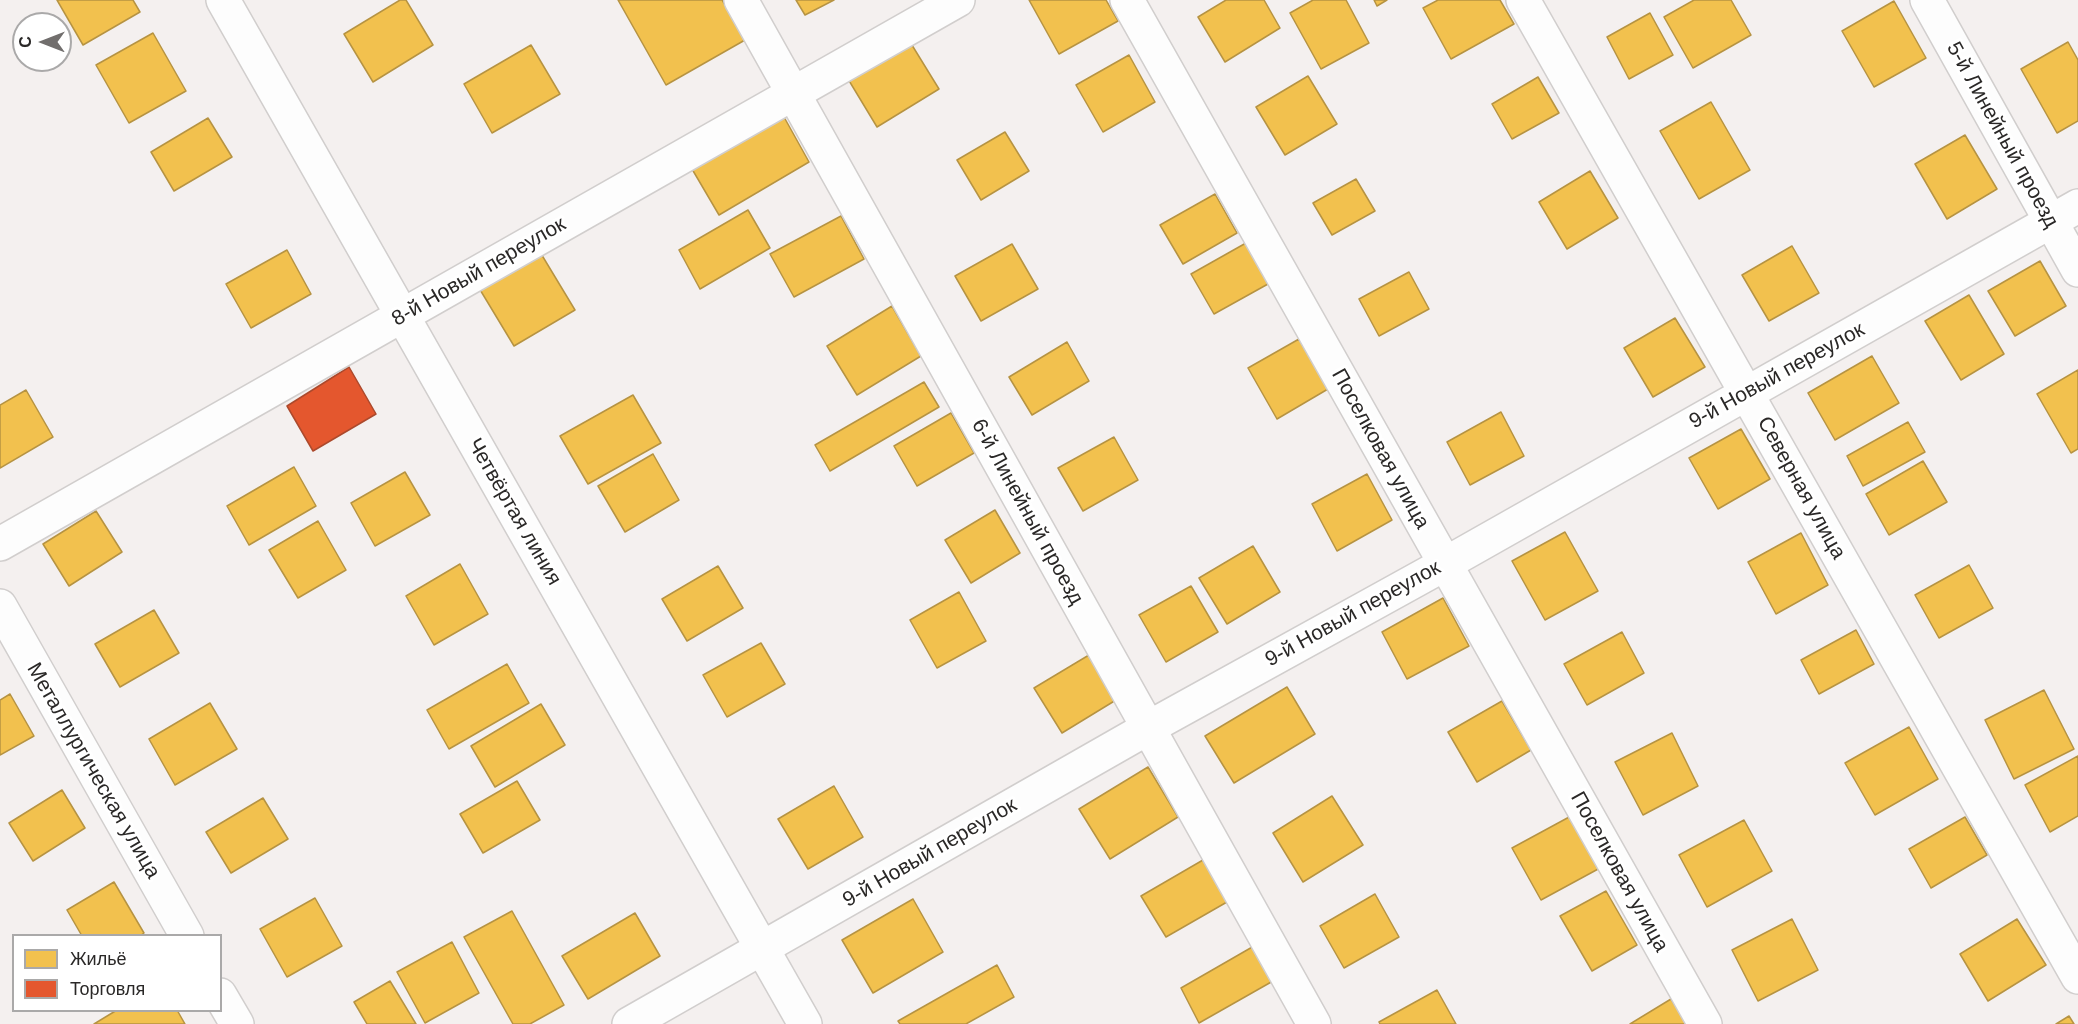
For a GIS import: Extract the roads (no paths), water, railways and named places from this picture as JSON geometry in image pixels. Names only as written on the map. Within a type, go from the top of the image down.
[{"type":"street","name":"Четвёртая линия","points":[[223,0],[804,1024]]},
{"type":"street","name":"6-й Линейный проезд","points":[[741,0],[1314,1024]]},
{"type":"street","name":"8-й Новый переулок","points":[[0,544],[958,0]]},
{"type":"street","name":"Поселковая улица","points":[[1126,0],[1705,1024]]},
{"type":"street","name":"Северная улица","points":[[1523,0],[2078,977]]},
{"type":"street","name":"5-й Линейный проезд","points":[[1927,0],[2064,214],[2078,270]]},
{"type":"street","name":"9-й Новый переулок","points":[[629,1024],[1148,728],[1445,564],[2064,214]]},
{"type":"street","name":"Металлургическая улица","points":[[0,606],[186,934]]},
{"type":"street","points":[[222,998],[237,1024]]}]
